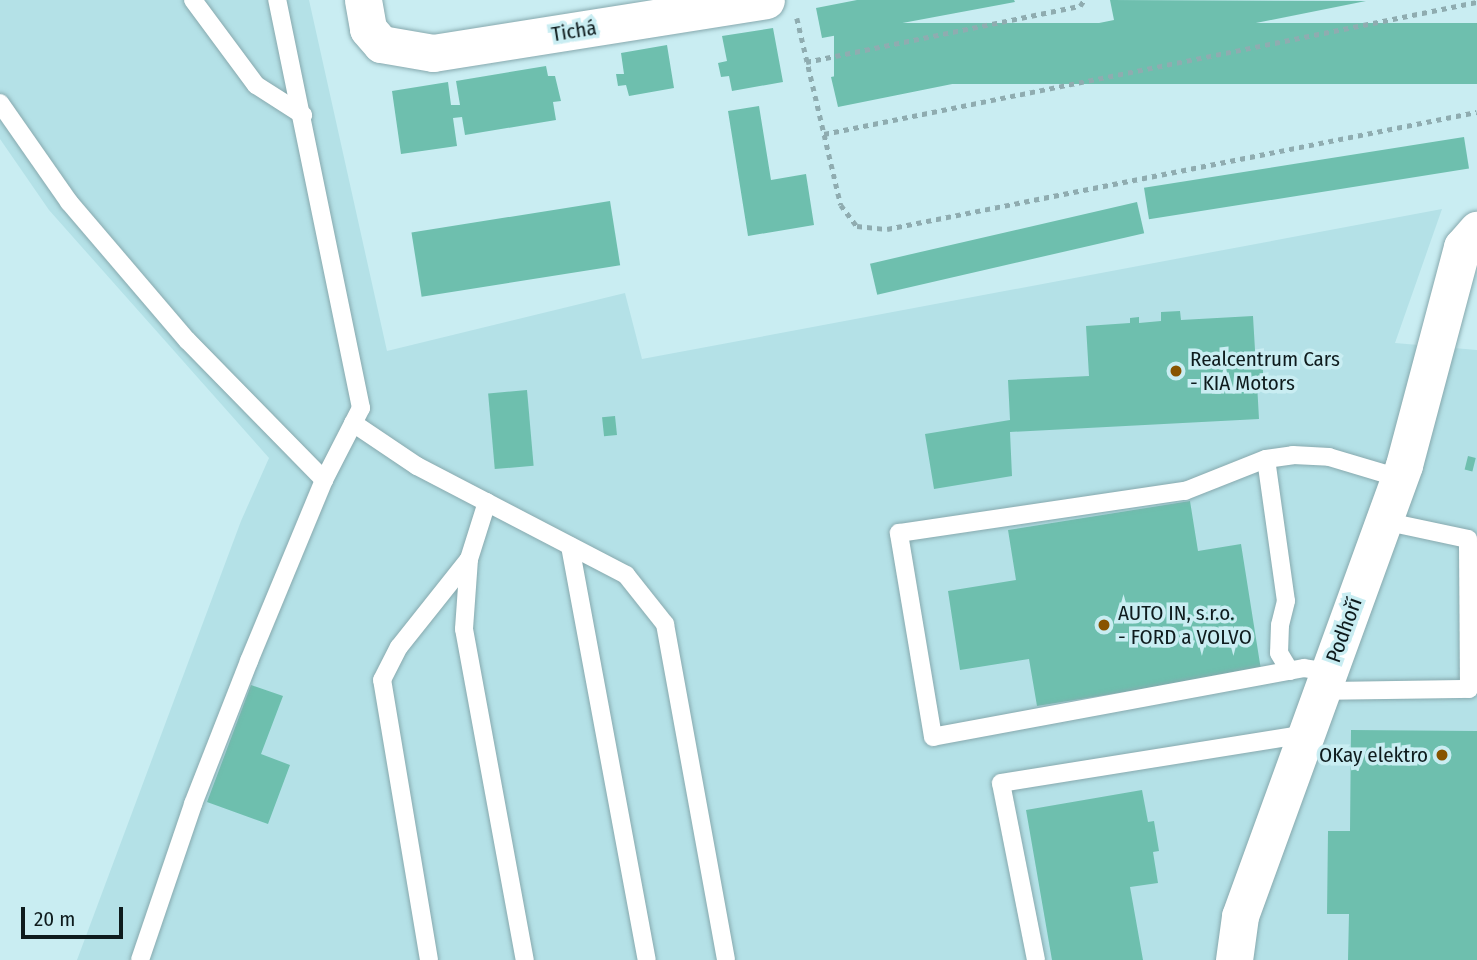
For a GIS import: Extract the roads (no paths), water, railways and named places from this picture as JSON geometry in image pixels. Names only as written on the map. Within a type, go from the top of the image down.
[{"type":"street","name":"Tichá","points":[[363,0],[368,29],[381,44],[433,53],[781,6]]},
{"type":"street","name":"Podhoří","points":[[1234,960],[1240,916],[1463,293],[1462,247],[1477,230]]},
{"type":"lane","points":[[193,0],[256,85],[303,115]]},
{"type":"lane","points":[[140,960],[193,804],[324,480],[361,408],[303,115],[277,0]]},
{"type":"lane","points":[[0,103],[69,202],[187,340],[324,480]]},
{"type":"lane","points":[[353,423],[417,466],[626,575],[665,624],[726,960]]},
{"type":"lane","points":[[1383,521],[1468,539],[1469,689],[1325,681],[1304,668],[933,737],[899,533],[1185,491],[1266,459],[1293,455],[1329,457],[1399,478]]},
{"type":"lane","points":[[1266,459],[1286,601],[1280,625],[1279,653],[1290,671]]},
{"type":"lane","points":[[487,502],[469,559],[464,629],[525,960]]},
{"type":"lane","points":[[570,546],[647,960]]},
{"type":"lane","points":[[429,960],[382,680],[399,646],[469,559]]},
{"type":"lane","points":[[1036,960],[1001,783],[1306,734]]},
{"type":"place","name":"Realcentrum Cars - KIA Motors","points":[[1176,371]]},
{"type":"place","name":"AUTO IN, s.r.o. - FORD a VOLVO","points":[[1104,625]]},
{"type":"place","name":"OKay elektro","points":[[1442,755]]}]
